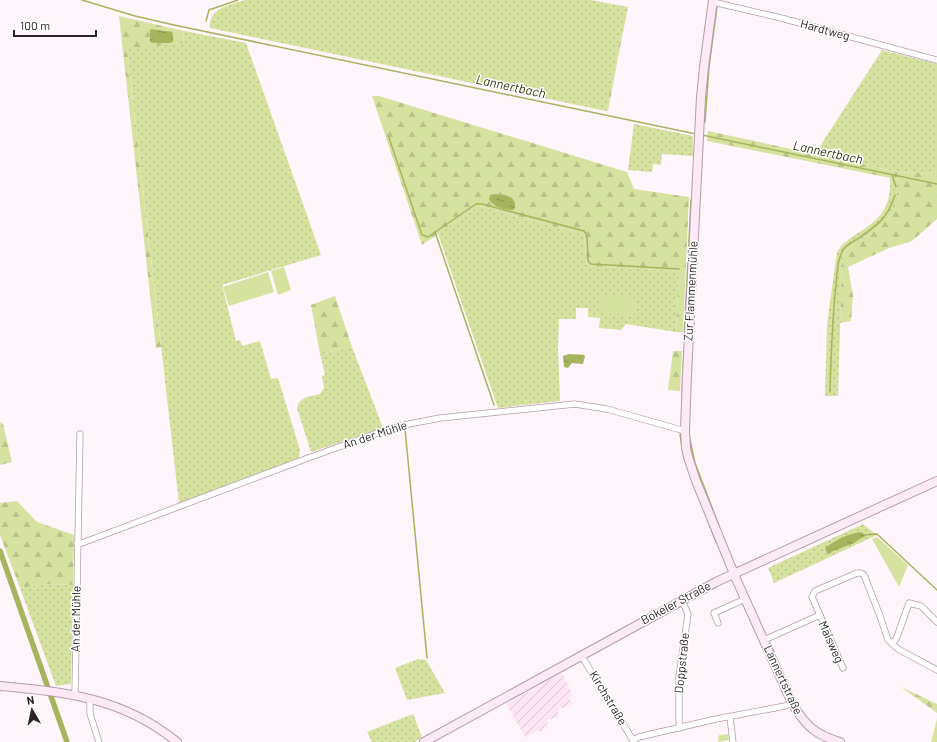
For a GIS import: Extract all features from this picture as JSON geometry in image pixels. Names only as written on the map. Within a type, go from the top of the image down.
[{"type":"street","name":"Hardtweg","points":[[713,1],[937,60]]},
{"type":"street","name":"Zur Flammenmühle","points":[[713,1],[704,67],[699,140],[685,431],[686,448],[690,465],[734,574]]},
{"type":"street","name":"An der Mühle","points":[[77,543],[82,543],[338,447],[383,431],[417,422],[440,418],[575,404],[606,409],[685,431]]},
{"type":"street","name":"An der Mühle","points":[[75,694],[80,434]]},
{"type":"street","name":"Bokeler Straße","points":[[424,742],[682,600],[734,574],[937,481]]},
{"type":"street","name":"Maisweg","points":[[843,668],[812,597],[815,591],[857,573],[864,575],[888,640],[893,643]]},
{"type":"street","name":"Lannertstraße","points":[[734,574],[792,703],[801,718],[811,729],[826,738],[840,742]]},
{"type":"street","name":"Doppstraße","points":[[680,728],[678,721],[679,677],[688,614],[682,600]]},
{"type":"street","points":[[718,623],[714,613],[746,600]]},
{"type":"street","points":[[937,622],[922,606],[909,603],[897,637],[893,643],[898,649],[937,670]]},
{"type":"street","points":[[764,640],[820,615]]},
{"type":"street","name":"Kirchstraße","points":[[581,655],[634,741]]},
{"type":"street","points":[[0,686],[75,694],[111,704],[131,712],[163,731],[177,742]]},
{"type":"street","points":[[90,698],[90,714],[99,742]]},
{"type":"street","points":[[634,741],[639,737],[730,716],[785,706],[792,703]]},
{"type":"street","points":[[730,716],[733,742]]},
{"type":"shaded area","points":[[562,673],[573,695],[569,697],[572,704],[557,710],[559,717],[547,720],[548,727],[540,732],[538,730],[526,738],[506,704]]},
{"type":"green space","points":[[245,0],[591,0],[628,7],[622,37],[620,37],[606,111],[210,28],[210,21],[216,12],[221,8]]},
{"type":"green space","points":[[119,16],[184,31],[183,43],[127,49],[161,347],[156,348]]},
{"type":"green space","points":[[184,31],[246,43],[321,255],[222,285],[236,341],[240,340],[242,346],[260,341],[271,379],[278,378],[300,450],[299,458],[179,503],[127,48],[183,43]]},
{"type":"green space","points":[[620,36],[622,37],[608,111],[606,111]]},
{"type":"green space","points":[[882,50],[937,64],[937,174],[898,172],[815,154]]},
{"type":"green space","points":[[372,96],[379,96],[627,172],[634,189],[689,197],[683,332],[676,332],[679,271],[587,266],[584,235],[479,206],[422,245]]},
{"type":"green space","points":[[634,124],[693,136],[693,156],[662,154],[661,165],[653,164],[652,172],[628,170]]},
{"type":"green space","points":[[708,131],[898,172],[937,174],[937,219],[912,241],[889,248],[848,267],[853,296],[851,321],[840,323],[842,264],[845,251],[876,230],[889,218],[898,201],[900,194],[900,180],[707,141]]},
{"type":"green space","points":[[890,178],[901,180],[899,199],[894,210],[889,218],[876,230],[845,251],[842,264],[838,396],[825,396],[827,324],[837,252],[846,241],[866,228],[879,217],[887,204],[889,197]]},
{"type":"green space","points":[[479,206],[584,235],[587,266],[679,271],[676,332],[626,324],[621,330],[599,328],[600,318],[588,317],[588,308],[576,308],[576,319],[559,319],[558,348],[560,401],[498,408],[438,234]]},
{"type":"green space","points":[[284,267],[291,290],[278,295],[271,271]]},
{"type":"green space","points":[[268,272],[274,292],[229,306],[223,287]]},
{"type":"green space","points":[[601,295],[636,298],[634,316],[600,313]]},
{"type":"green space","points":[[335,296],[352,347],[320,354],[311,305]]},
{"type":"green space","points":[[352,347],[383,428],[311,452],[297,408],[298,404],[303,399],[320,394],[324,388],[322,376],[325,375],[320,354]]},
{"type":"green space","points":[[673,351],[682,351],[680,391],[668,390]]},
{"type":"green space","points":[[0,422],[3,424],[12,462],[0,465]]},
{"type":"green space","points":[[17,501],[37,522],[74,535],[73,585],[45,584],[20,588],[0,535],[0,503]]},
{"type":"green space","points":[[863,524],[877,535],[774,583],[768,568]]},
{"type":"green space","points":[[877,537],[908,565],[899,587],[872,539]]},
{"type":"green space","points":[[45,584],[73,585],[71,684],[56,686],[20,588]]},
{"type":"green space","points":[[418,659],[426,660],[445,693],[407,700],[395,668]]},
{"type":"green space","points":[[901,687],[937,704],[937,713]]},
{"type":"green space","points":[[413,714],[422,737],[415,742],[372,742],[367,732]]},
{"type":"green space","points":[[937,719],[937,742],[931,742]]},
{"type":"green space","points":[[728,734],[729,740],[718,742],[719,735]]},
{"type":"water","points":[[151,29],[172,32],[173,41],[171,43],[150,42]]},
{"type":"water","points":[[490,195],[505,195],[512,198],[515,203],[515,208],[513,210],[503,209],[493,204],[489,199]]},
{"type":"water","points":[[569,354],[584,355],[583,364],[572,363],[568,368],[564,367],[563,356]]},
{"type":"water","points":[[861,532],[865,536],[852,544],[829,554],[827,553],[825,548],[833,542],[846,536]]},
{"type":"waterway","name":"Lannertbach","points":[[82,0],[135,16],[174,25],[696,134]]},
{"type":"waterway","points":[[206,21],[209,10],[238,0]]},
{"type":"waterway","points":[[705,122],[709,67],[717,7]]},
{"type":"waterway","points":[[388,135],[422,235],[428,237],[476,204],[482,204],[584,231],[587,235],[588,261],[591,264],[679,269]]},
{"type":"waterway","name":"Lannertbach","points":[[702,135],[937,184]]},
{"type":"waterway","points":[[892,175],[896,187]]},
{"type":"waterway","points":[[830,392],[831,352],[839,259],[846,246],[880,222],[892,204],[895,195]]},
{"type":"waterway","points":[[684,341],[691,200]]},
{"type":"waterway","points":[[435,232],[494,405]]},
{"type":"waterway","points":[[682,393],[684,351]]},
{"type":"waterway","points":[[405,429],[427,658]]},
{"type":"waterway","points":[[680,434],[683,454]]},
{"type":"waterway","points":[[689,435],[695,463],[719,526]]},
{"type":"waterway","points":[[684,458],[689,471]]},
{"type":"waterway","points":[[703,508],[716,542]]},
{"type":"waterway","points":[[864,535],[877,534],[937,590]]},
{"type":"waterway","points":[[0,551],[67,742]]}]
